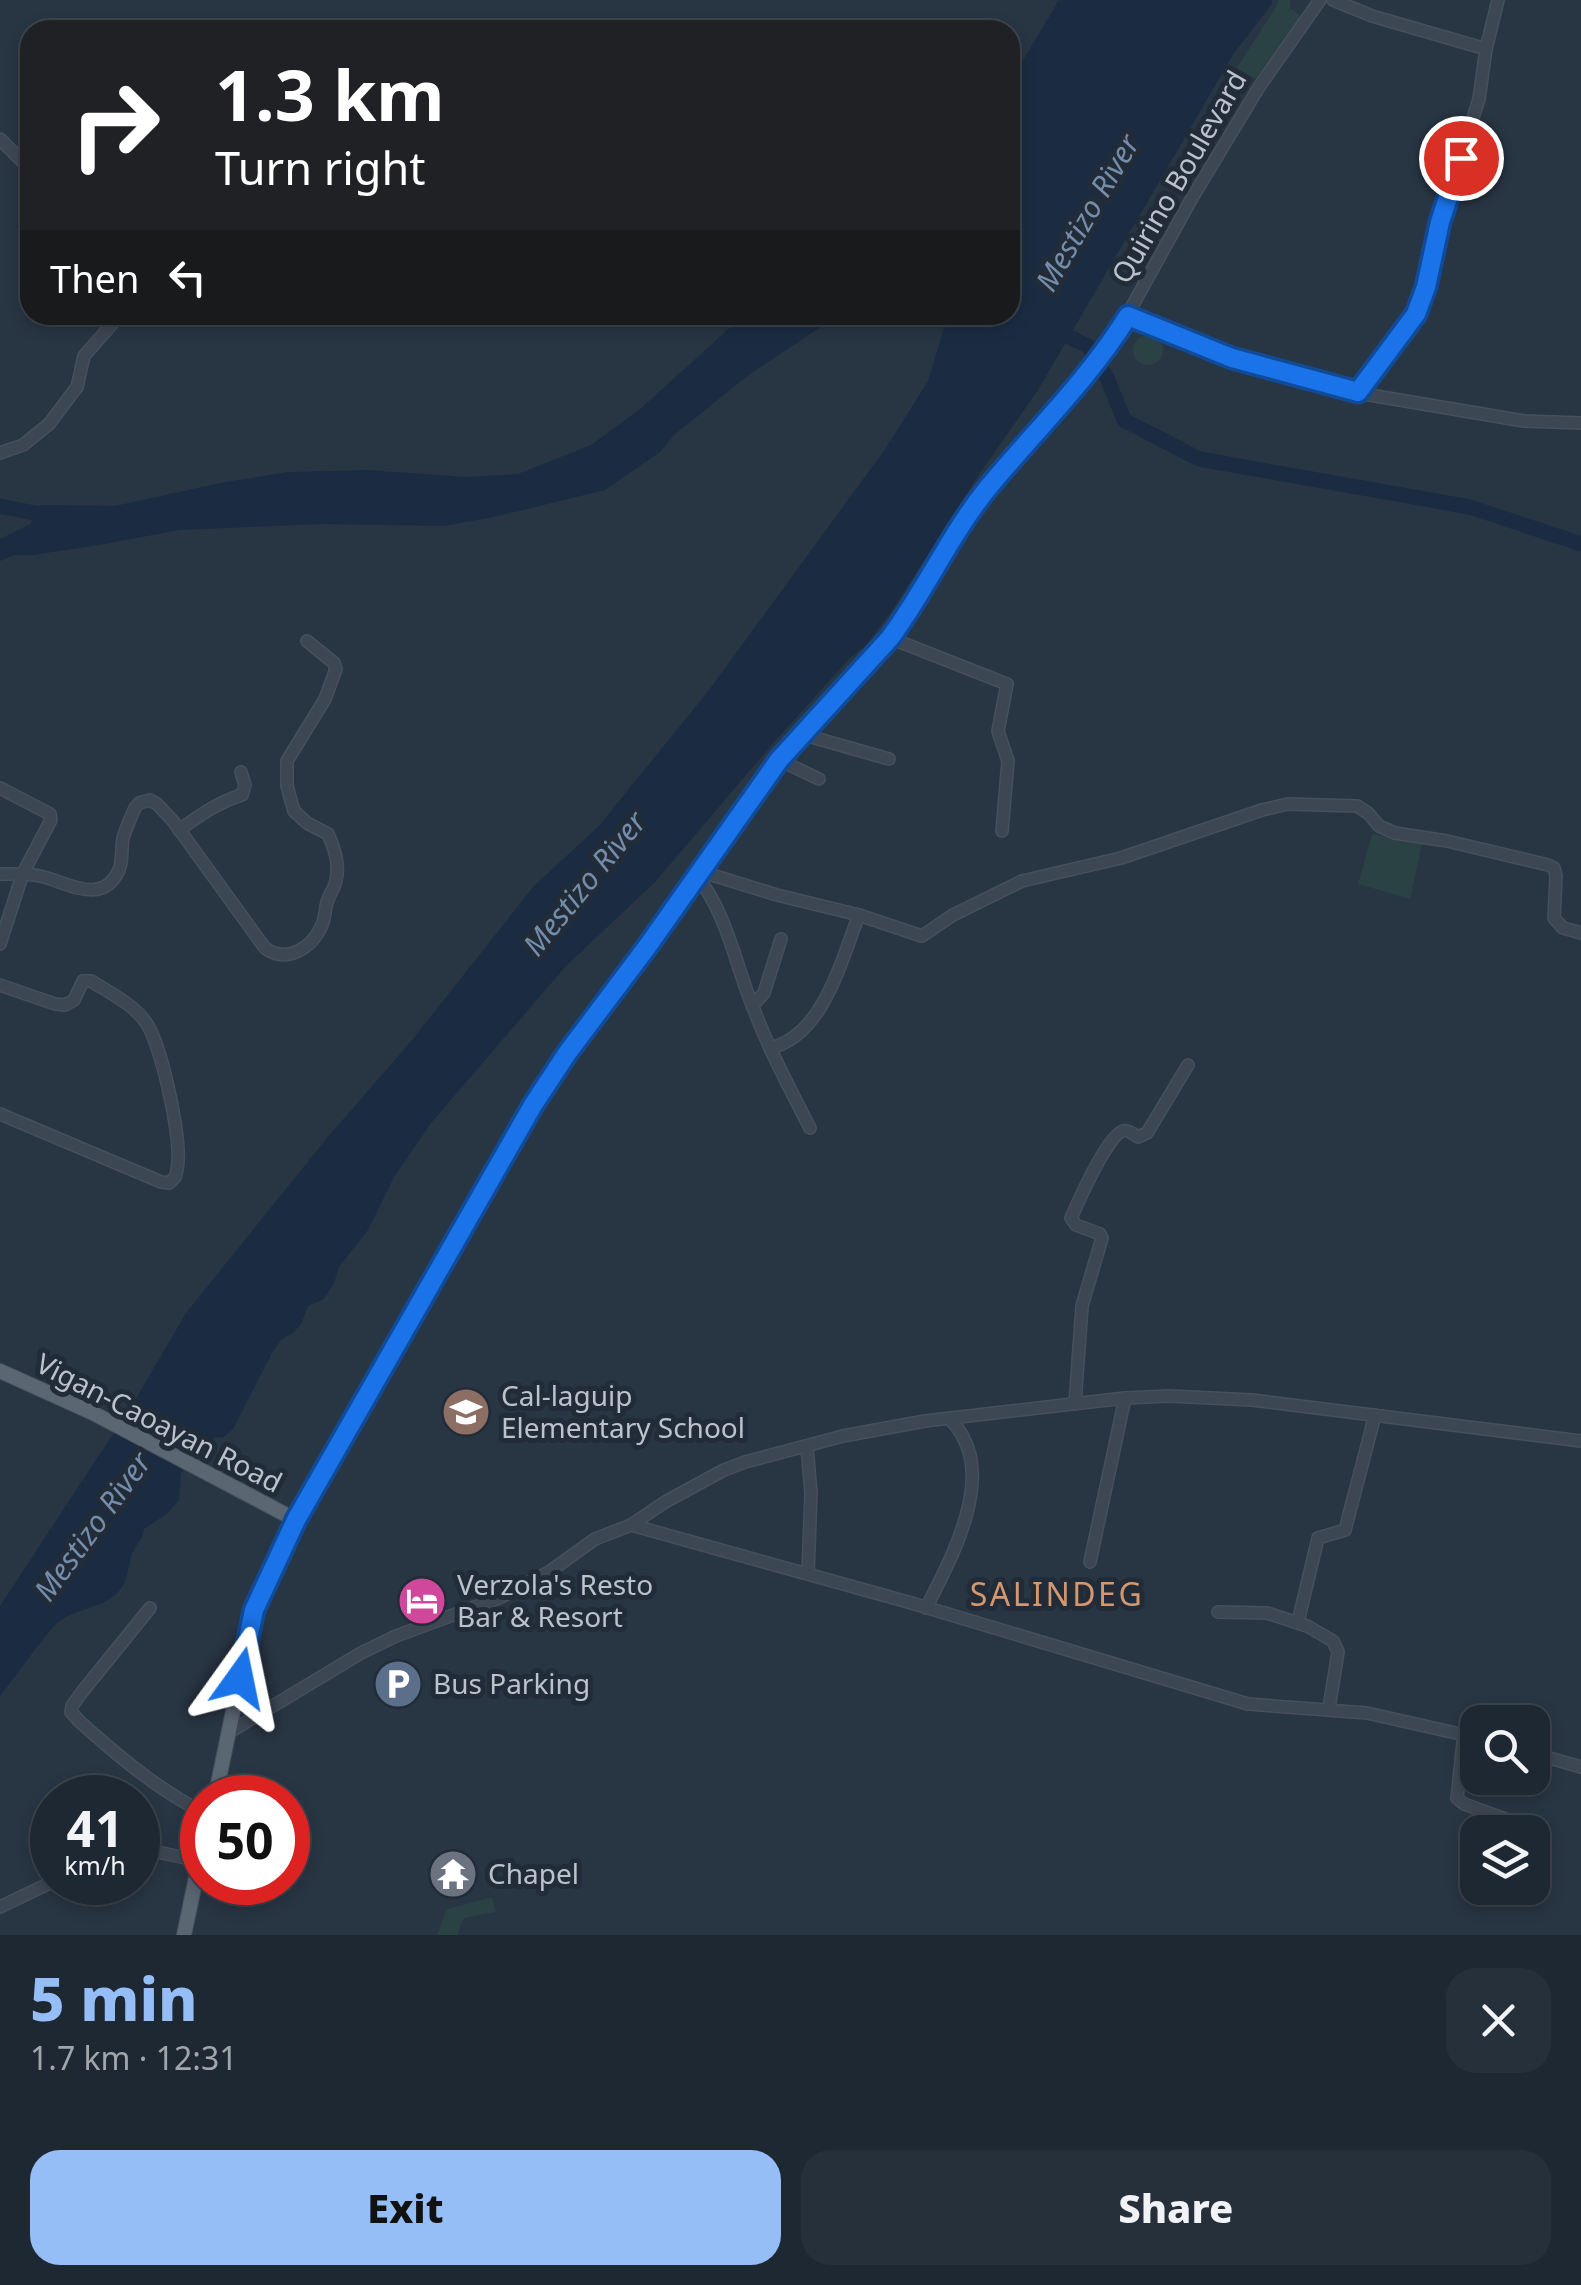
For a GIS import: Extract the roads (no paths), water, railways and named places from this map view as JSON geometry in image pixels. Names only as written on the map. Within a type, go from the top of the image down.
[{"type":"main road","name":"Vigan-Caoayan Road","points":[[0,1371],[93,1413],[296,1520]]},
{"type":"main road","name":"Quirino Boulevard","points":[[220,1775],[254,1610],[296,1520]]},
{"type":"main road","points":[[184,1935],[190,1905]]},
{"type":"street","name":"Quirino Boulevard","points":[[296,1520],[533,1105],[568,1052],[779,760],[890,638],[967,515],[1109,348],[1259,86],[1320,0]]},
{"type":"street","points":[[1333,0],[1372,16],[1486,49]]},
{"type":"street","points":[[1358,392],[1410,326],[1420,304],[1440,222],[1480,99],[1486,49],[1498,0]]},
{"type":"street","points":[[0,138],[20,159]]},
{"type":"street","points":[[1128,316],[1232,358],[1358,392],[1524,421],[1581,423]]},
{"type":"street","points":[[0,453],[23,445],[49,424],[77,387],[84,356],[111,325]]},
{"type":"street","points":[[890,638],[1006,684],[998,731],[1008,761],[1002,831]]},
{"type":"street","points":[[0,874],[26,867],[82,890],[100,888],[117,874],[122,842],[135,808],[150,800],[179,830],[265,948],[276,956],[289,956],[304,948],[323,923],[337,880],[337,864],[328,834],[294,811],[287,786],[286,760],[325,699],[336,668],[334,662],[306,640]]},
{"type":"street","points":[[801,734],[889,759]]},
{"type":"street","points":[[779,760],[820,779]]},
{"type":"street","points":[[179,830],[242,794],[245,785],[241,772]]},
{"type":"street","points":[[0,788],[50,814],[51,820],[26,867],[0,944]]},
{"type":"street","points":[[697,873],[859,915],[922,936],[953,915],[1022,881],[1120,858],[1262,810],[1309,803],[1357,806],[1379,826],[1395,834],[1548,864],[1556,876],[1554,918],[1564,928],[1581,933]]},
{"type":"street","points":[[697,873],[717,906],[752,1006],[810,1128]]},
{"type":"street","points":[[770,1048],[796,1037],[816,1016],[859,915]]},
{"type":"street","points":[[752,1006],[764,993],[781,939]]},
{"type":"street","points":[[0,985],[65,1005],[74,1000],[83,981],[92,981],[137,1012],[157,1044],[175,1123],[177,1174],[170,1183],[161,1182],[0,1114]]},
{"type":"street","points":[[1074,1404],[1082,1306],[1102,1238],[1076,1225],[1071,1218],[1112,1140],[1126,1130],[1138,1136],[1147,1133],[1188,1064]]},
{"type":"street","points":[[228,1733],[396,1636],[500,1598],[549,1572],[595,1539],[631,1525],[724,1470],[843,1436],[900,1424],[1168,1396],[1252,1400],[1581,1442]]},
{"type":"street","points":[[1090,1562],[1125,1398]]},
{"type":"street","points":[[1298,1622],[1318,1538],[1345,1530],[1374,1414]]},
{"type":"street","points":[[926,1608],[954,1552],[968,1508],[972,1478],[966,1442],[949,1418]]},
{"type":"street","points":[[807,1446],[811,1528],[808,1573]]},
{"type":"street","points":[[631,1525],[808,1573],[1248,1704],[1368,1713],[1460,1734]]},
{"type":"street","points":[[150,1608],[82,1692],[71,1712],[141,1774],[180,1800]]},
{"type":"street","points":[[1218,1612],[1267,1612],[1298,1622],[1333,1641],[1338,1648],[1328,1708]]},
{"type":"street","points":[[1550,1758],[1581,1767]]},
{"type":"street","points":[[1460,1785],[1457,1798],[1495,1815]]},
{"type":"street","points":[[0,1907],[30,1893]]},
{"type":"water","points":[[1059,0],[1272,0],[1234,53],[1038,390],[866,645],[775,741],[655,882],[565,967],[431,1123],[394,1177],[368,1230],[339,1267],[324,1299],[308,1306],[301,1324],[272,1353],[233,1429],[224,1437],[211,1438],[197,1447],[181,1474],[179,1500],[144,1529],[122,1587],[107,1600],[54,1626],[0,1696],[0,1606],[134,1402],[186,1313],[533,887],[599,826],[709,690],[886,448],[928,381],[945,325],[1020,325],[1020,65]]},
{"type":"water","points":[[733,325],[823,325],[746,377],[674,435],[660,452],[605,490],[444,526],[322,524],[180,530],[14,555],[0,561],[0,539],[30,524],[41,505],[115,506],[288,472],[368,470],[466,477],[518,474],[591,445],[639,410]]},
{"type":"waterway","points":[[1051,328],[1088,346],[1108,380],[1124,420],[1199,459],[1470,507],[1581,544]]},
{"type":"waterway","name":"Mestizo River","points":[[0,506],[55,517]]},
{"type":"place","name":"Cal-laguip Elementary School","points":[[466,1412]]},
{"type":"place","name":"Verzola's Resto Bar & Resort","points":[[422,1601]]},
{"type":"place","name":"Bus Parking","points":[[398,1684]]},
{"type":"place","name":"Chapel","points":[[453,1874]]},
{"type":"district","name":"SALINDEG","points":[[1057,1595]]}]
